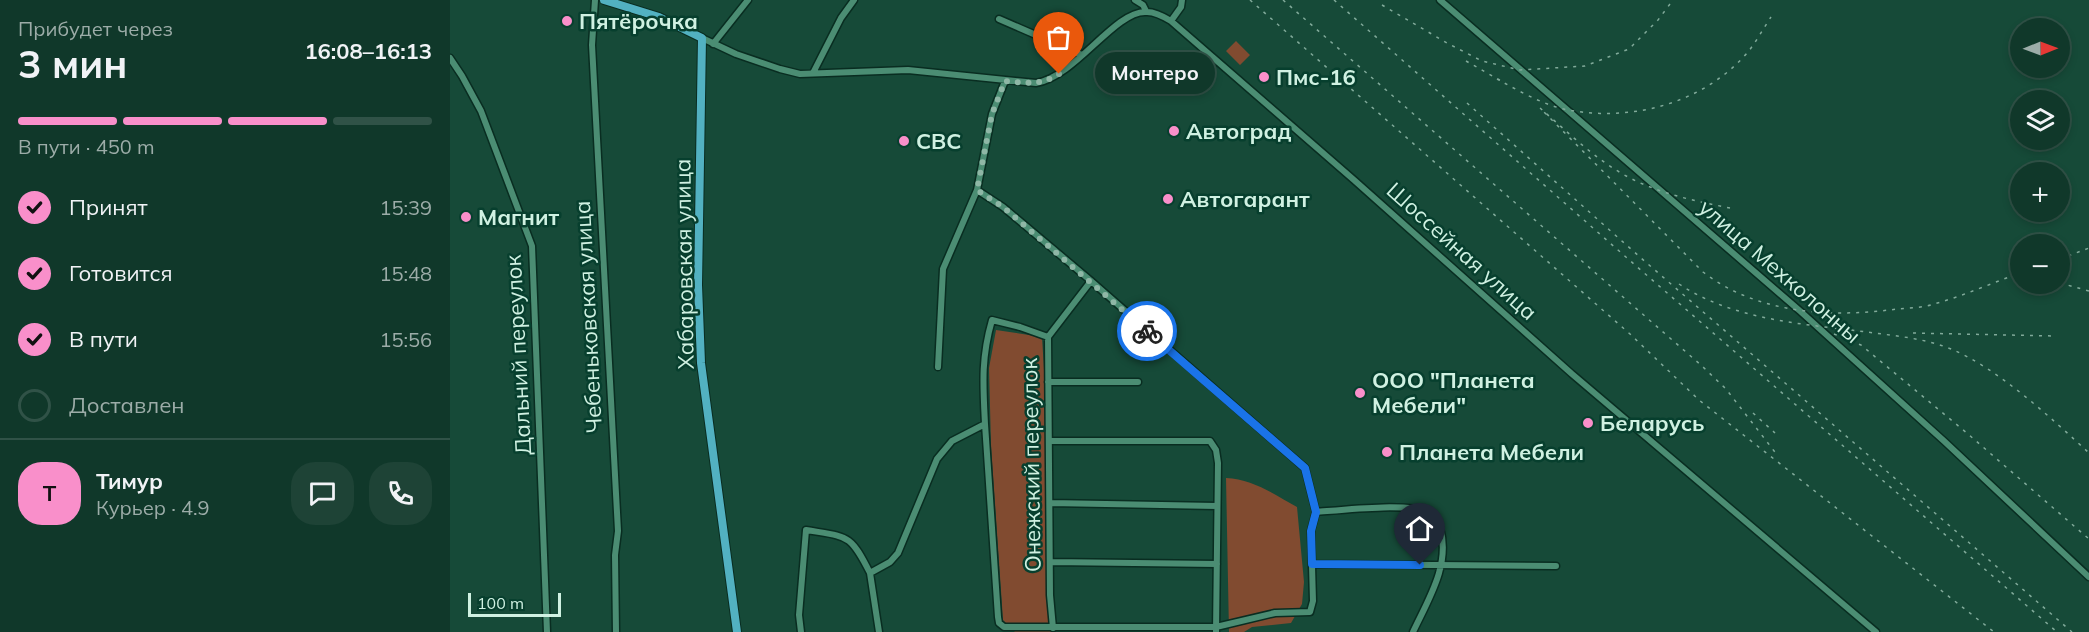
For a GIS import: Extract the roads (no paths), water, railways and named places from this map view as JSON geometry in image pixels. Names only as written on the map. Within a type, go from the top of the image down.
[{"type":"main road","points":[[604,0],[623,2],[702,38]]},
{"type":"main road","name":"Хабаровская улица","points":[[702,38],[698,285],[701,363],[736,632]]},
{"type":"street","name":"Чебеньковская улица","points":[[595,0],[593,56],[618,531],[615,555],[616,632]]},
{"type":"street","points":[[713,44],[748,0]]},
{"type":"street","points":[[813,73],[841,18],[854,0]]},
{"type":"street","points":[[702,38],[736,54],[800,74],[908,70],[1031,83],[1047,81],[1082,56],[1130,16],[1146,11],[1143,5],[1135,0]]},
{"type":"street","points":[[1171,21],[1181,7],[1182,0]]},
{"type":"street","name":"улица Мехколонны","points":[[1440,0],[1800,311],[1944,441],[2089,577]]},
{"type":"street","name":"Шоссейная улица","points":[[1146,11],[1171,21],[1572,374],[1875,632]]},
{"type":"street","points":[[999,18],[1082,56]]},
{"type":"street","name":"Дальний переулок","points":[[450,58],[480,111],[532,246],[547,632]]},
{"type":"street","points":[[938,367],[943,269],[977,190],[992,114],[1005,81]]},
{"type":"street","points":[[977,190],[1003,207],[1091,281],[1305,468],[1316,512],[1311,531],[1312,601],[1310,612],[1275,613],[1216,630],[1004,627],[999,624],[985,424],[983,376],[985,346],[992,320],[1048,337]]},
{"type":"street","name":"Онежский переулок","points":[[1053,628],[1050,595],[1048,337],[1091,281]]},
{"type":"street","points":[[1048,382],[1138,382]]},
{"type":"street","points":[[870,573],[890,562],[898,553],[937,459],[952,441],[985,424]]},
{"type":"street","points":[[1050,441],[1210,441],[1218,463],[1216,630]]},
{"type":"street","points":[[1050,503],[1217,506]]},
{"type":"street","points":[[1316,512],[1370,507],[1420,510],[1432,514],[1438,522],[1443,538],[1441,566],[1413,632]]},
{"type":"street","points":[[801,632],[799,615],[806,530],[847,537],[859,551],[870,573],[879,632]]},
{"type":"street","points":[[1050,562],[1217,564]]},
{"type":"street","points":[[1312,564],[1556,566]]},
{"type":"railway","points":[[1250,0],[1630,334],[1699,400],[1994,632]]},
{"type":"railway","points":[[1283,0],[1702,366],[1726,389],[1778,456]]},
{"type":"railway","points":[[1334,0],[2057,632]]},
{"type":"railway","points":[[1382,5],[1482,61],[1520,70],[1585,66],[1629,49],[1658,20],[1673,0]]},
{"type":"railway","points":[[1497,79],[1540,101],[1568,110],[1617,113],[1666,105],[1689,96],[1730,70],[1748,52],[1771,17]]},
{"type":"railway","points":[[1466,61],[1503,82]]},
{"type":"railway","points":[[1467,103],[1641,258],[2072,632]]},
{"type":"railway","points":[[1730,208],[1671,194],[1629,178],[1596,156],[1540,108],[1703,272],[1747,297],[1796,310],[1872,312],[1929,305],[2010,277]]},
{"type":"railway","points":[[2070,255],[2089,248]]},
{"type":"railway","points":[[1679,284],[1722,306],[1745,313],[1794,323],[1909,338],[1951,349],[2006,381],[2089,453]]},
{"type":"railway","points":[[2070,286],[2089,291]]},
{"type":"railway","points":[[1913,333],[2055,336]]},
{"type":"railway","points":[[1834,334],[1861,345],[2089,539]]},
{"type":"railway","points":[[1753,413],[1775,433]]},
{"type":"place","name":"Пятёрочка","points":[[567,21]]},
{"type":"place","name":"Монтеро","points":[[1059,74]]},
{"type":"place","name":"Пмс-16","points":[[1264,77]]},
{"type":"place","name":"Автоград","points":[[1174,131]]},
{"type":"place","name":"СВС","points":[[904,141]]},
{"type":"place","name":"Автогарант","points":[[1168,199]]},
{"type":"place","name":"Магнит","points":[[466,217]]},
{"type":"place","name":"ООО \"Планета Мебели\"","points":[[1360,393]]},
{"type":"place","name":"Беларусь","points":[[1588,423]]},
{"type":"place","name":"Планета Мебели","points":[[1387,452]]}]
